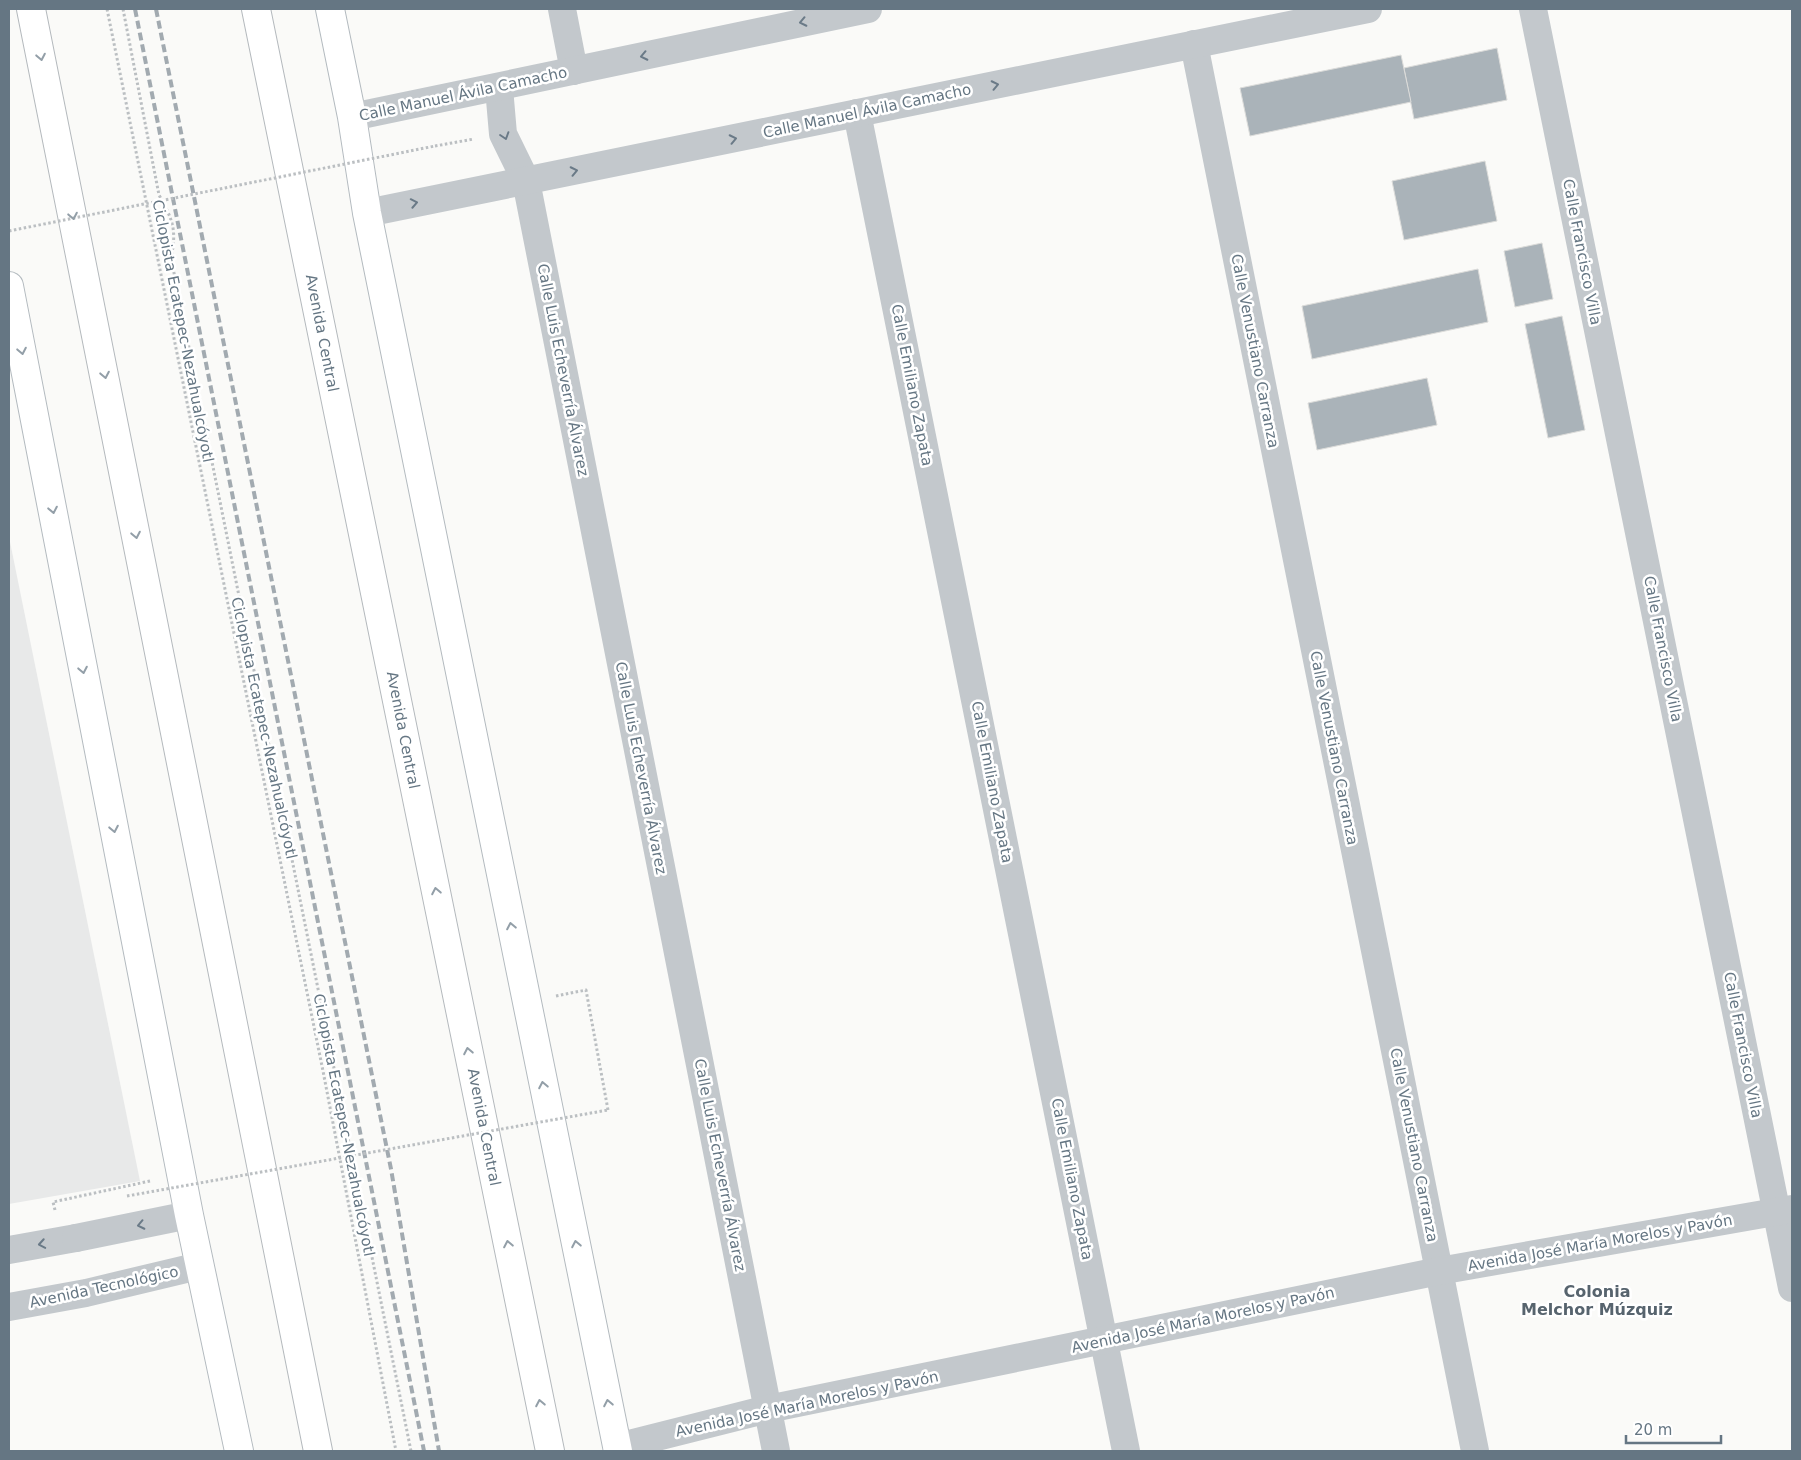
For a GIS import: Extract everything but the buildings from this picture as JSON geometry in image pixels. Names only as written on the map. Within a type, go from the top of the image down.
[{"type":"main road","points":[[31,9],[318,1451]]},
{"type":"main road","points":[[330,9],[352,117],[367,213],[617,1449]]},
{"type":"main road","name":"Avenida Central","points":[[260,15],[550,1451]]},
{"type":"main road","points":[[9,286],[199,1266],[239,1451]]},
{"type":"main road","points":[[285,1287],[303,1451]]},
{"type":"street","points":[[562,9],[574,71]]},
{"type":"street","name":"Calle Manuel Ávila Camacho","points":[[352,117],[499,88],[868,9]]},
{"type":"street","name":"Calle Manuel Ávila Camacho","points":[[367,213],[1368,9]]},
{"type":"street","name":"Calle Francisco Villa","points":[[1533,9],[1785,1211],[1792,1288]]},
{"type":"street","name":"Calle Venustiano Carranza","points":[[1194,44],[1474,1451]]},
{"type":"street","name":"Calle Luis Echeverría Álvarez","points":[[499,88],[503,134],[526,181],[776,1451]]},
{"type":"street","name":"Calle Emiliano Zapata","points":[[857,113],[1126,1451]]},
{"type":"street","name":"Avenida José María Morelos y Pavón","points":[[617,1449],[768,1409],[1439,1271],[1785,1211]]},
{"type":"street","points":[[9,1250],[189,1215]]},
{"type":"street","name":"Avenida Tecnológico","points":[[9,1307],[86,1293],[199,1266]]},
{"type":"path","name":"Ciclopista Ecatepec-Nezahualcóyotl","points":[[107,9],[323,1071],[396,1451]]},
{"type":"path","points":[[123,9],[160,195],[170,216],[175,238],[171,258],[411,1451]]},
{"type":"path","points":[[9,231],[503,134]]},
{"type":"path","points":[[127,1196],[608,1110],[586,990],[526,1002]]},
{"type":"path","points":[[55,1210],[53,1202],[150,1181]]},
{"type":"shaded area","points":[[9,537],[140,1181],[9,1204]]},
{"type":"railway","points":[[135,9],[424,1451]]},
{"type":"railway","points":[[156,9],[391,1169],[439,1451]]},
{"type":"district","name":"Colonia Melchor Múzquiz","points":[[1597,1300]]}]
